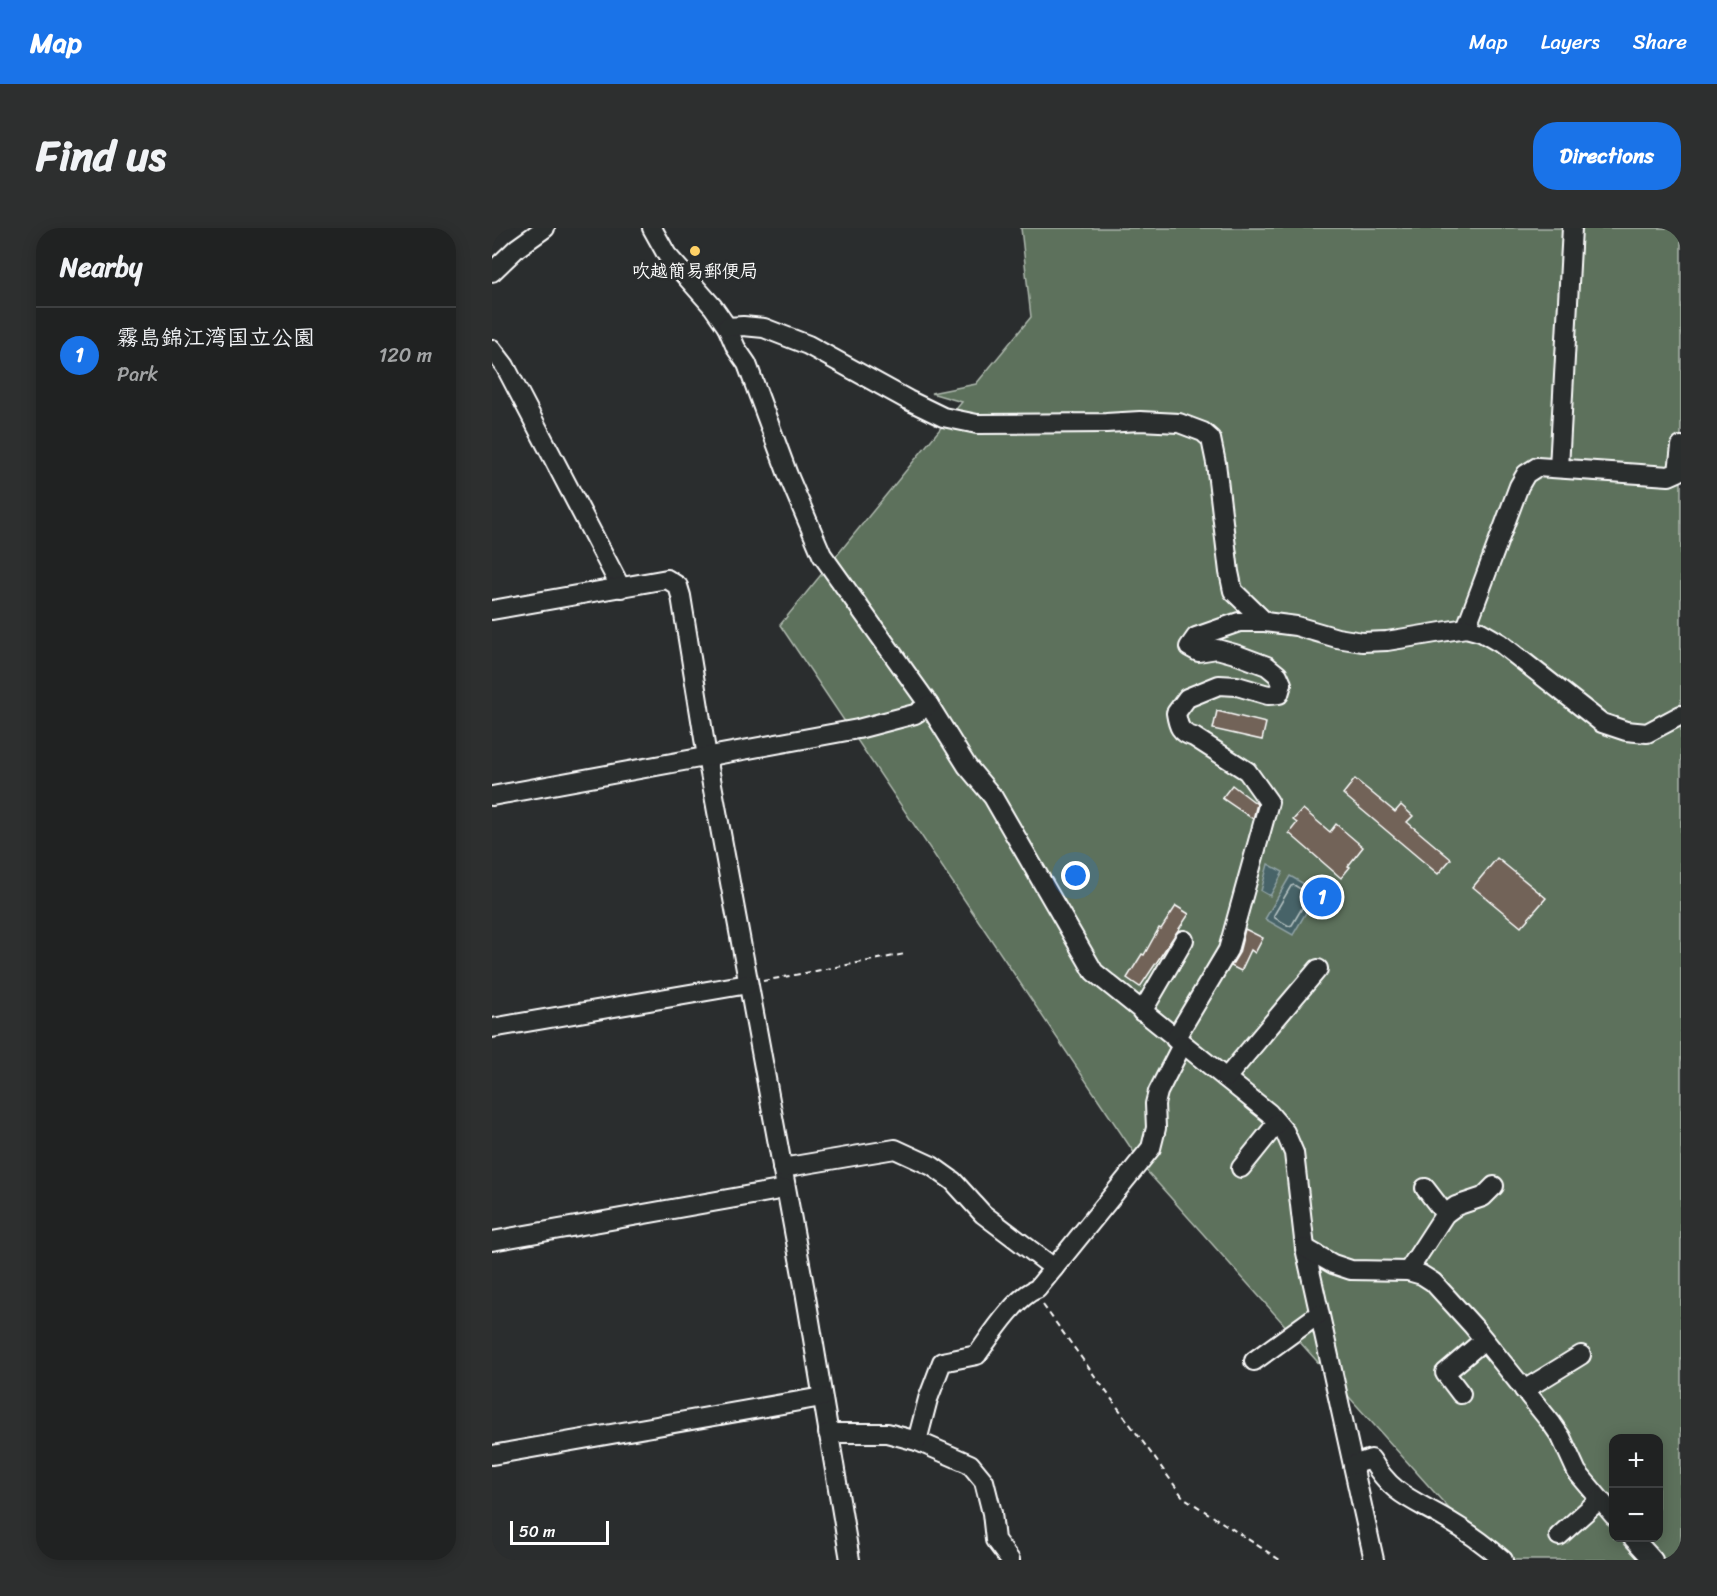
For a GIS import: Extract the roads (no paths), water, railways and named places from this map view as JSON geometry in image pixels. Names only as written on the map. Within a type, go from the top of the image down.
[{"type":"street","points":[[492,272],[517,248],[545,228]]},
{"type":"street","points":[[652,228],[667,255],[713,307],[727,327],[736,348],[747,364],[788,475],[822,555],[929,705],[967,766],[993,797],[1094,972],[1269,1113],[1285,1132],[1294,1152],[1305,1248],[1374,1560]]},
{"type":"street","points":[[1559,468],[1572,228]]},
{"type":"street","points":[[727,327],[764,328],[808,345],[943,417],[977,424],[1140,421],[1179,423],[1203,432],[1211,439],[1216,463],[1233,591],[1265,622]]},
{"type":"street","points":[[492,349],[505,366],[621,588]]},
{"type":"street","points":[[1466,628],[1519,486],[1526,474],[1537,467],[1669,476],[1678,472],[1681,446]]},
{"type":"street","points":[[492,610],[667,579],[678,586],[805,1292],[850,1560]]},
{"type":"street","points":[[917,1441],[928,1399],[942,1362],[977,1355],[1011,1309],[1032,1290],[1037,1289],[1151,1148],[1156,1128],[1155,1104],[1158,1092],[1179,1042],[1228,950],[1269,802],[1246,771],[1194,737],[1185,734],[1178,726],[1176,713],[1187,698],[1219,685],[1237,686],[1268,695],[1279,694],[1282,684],[1278,675],[1256,662],[1217,650],[1198,652],[1189,647],[1196,637],[1239,622],[1265,622],[1296,626],[1336,638],[1362,642],[1387,641],[1466,628],[1481,632],[1500,644],[1602,723],[1647,733],[1681,715]]},
{"type":"street","points":[[492,796],[858,729],[915,714],[929,705]]},
{"type":"street","points":[[1142,1012],[1184,940]]},
{"type":"street","points":[[1226,1078],[1318,969]]},
{"type":"street","points":[[492,1028],[748,984]]},
{"type":"street","points":[[1241,1168],[1278,1123]]},
{"type":"street","points":[[782,1168],[895,1149],[932,1166],[953,1181],[982,1214],[1054,1268]]},
{"type":"street","points":[[1408,1271],[1445,1214],[1456,1206],[1483,1197],[1494,1186]]},
{"type":"street","points":[[1425,1188],[1445,1214]]},
{"type":"street","points":[[492,1241],[785,1189]]},
{"type":"street","points":[[1305,1248],[1333,1264],[1351,1270],[1408,1271],[1422,1275],[1433,1282],[1484,1340],[1561,1437],[1577,1472],[1609,1511]]},
{"type":"street","points":[[1254,1361],[1319,1314]]},
{"type":"street","points":[[1461,1394],[1445,1373],[1484,1340]]},
{"type":"street","points":[[1524,1390],[1581,1355]]},
{"type":"street","points":[[492,1455],[822,1397]]},
{"type":"street","points":[[828,1433],[887,1433],[917,1441],[970,1464],[984,1481],[992,1513],[995,1540],[1010,1560]]},
{"type":"street","points":[[1353,1465],[1371,1459],[1382,1477],[1405,1498],[1447,1520],[1503,1560]]},
{"type":"street","points":[[1559,1536],[1599,1500]]},
{"type":"street","points":[[1637,1542],[1653,1560]]},
{"type":"water","points":[[1268,864],[1283,872],[1270,896],[1261,891]]},
{"type":"water","points":[[1290,876],[1318,892],[1293,935],[1265,919]]},
{"type":"place","name":"吹越簡易郵便局","points":[[695,251]]},
{"type":"place","name":"霧島錦江湾国立公園","points":[[1322,897]]}]
